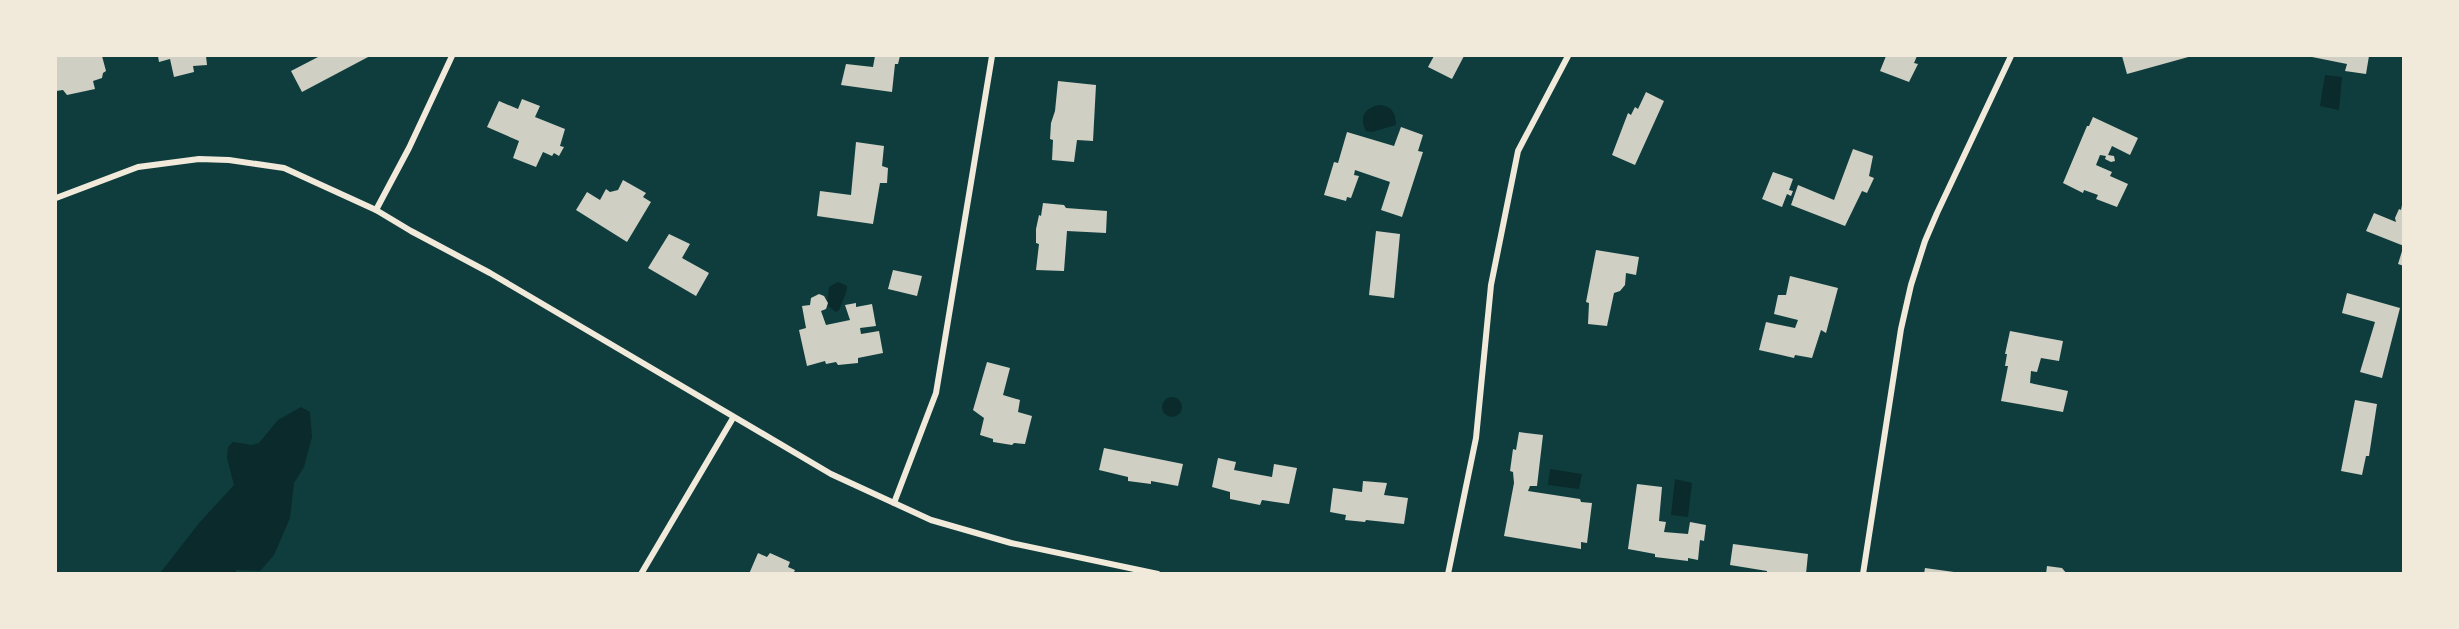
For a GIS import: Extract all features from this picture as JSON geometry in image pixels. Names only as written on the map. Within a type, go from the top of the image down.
[{"type":"street","points":[[376,210],[410,148],[452,56]]},
{"type":"street","points":[[894,503],[936,393],[992,56]]},
{"type":"street","points":[[1448,573],[1476,438],[1491,285],[1518,152],[1568,56]]},
{"type":"street","points":[[1863,573],[1901,329],[1911,285],[1937,213],[2011,56]]},
{"type":"street","points":[[56,198],[138,167],[199,159],[222,159],[284,168],[376,210],[490,273],[831,474],[930,520],[1011,543],[1158,573]]},
{"type":"street","points":[[641,573],[733,418]]},
{"type":"water","points":[[2325,75],[2342,77],[2339,110],[2320,106]]},
{"type":"water","points":[[1379,105],[1392,111],[1396,125],[1372,132],[1366,131],[1363,122],[1364,114]]},
{"type":"water","points":[[838,282],[847,286],[839,310],[836,312],[827,305],[829,287]]},
{"type":"water","points":[[1168,397],[1176,397],[1182,403],[1182,411],[1176,417],[1168,417],[1162,411],[1162,403]]},
{"type":"water","points":[[301,407],[310,412],[312,437],[304,467],[294,483],[290,518],[274,555],[260,571],[160,573],[200,522],[234,485],[227,458],[228,447],[233,442],[252,445],[259,443],[278,420]]},
{"type":"water","points":[[1550,469],[1582,474],[1579,489],[1548,485]]},
{"type":"water","points":[[1675,479],[1692,483],[1688,517],[1671,515]]},
{"type":"building","points":[[56,56],[102,56],[106,71],[102,78],[93,81],[95,89],[67,95],[63,90],[56,91]]},
{"type":"building","points":[[158,56],[206,56],[207,65],[193,66],[194,72],[174,77],[170,59],[159,62]]},
{"type":"building","points":[[317,56],[370,56],[302,92],[291,71]]},
{"type":"building","points":[[875,56],[900,56],[898,64],[895,64],[892,92],[841,85],[846,64],[873,67]]},
{"type":"building","points":[[1434,56],[1464,56],[1452,79],[1428,67]]},
{"type":"building","points":[[1886,56],[1917,56],[1914,63],[1918,64],[1909,82],[1880,71]]},
{"type":"building","points":[[2122,56],[2192,56],[2127,74]]},
{"type":"building","points":[[2307,56],[2369,56],[2366,74],[2345,71],[2347,64]]},
{"type":"building","points":[[1058,81],[1096,85],[1093,141],[1077,140],[1074,162],[1052,160],[1051,123],[1055,111]]},
{"type":"building","points":[[1646,92],[1664,101],[1635,165],[1612,155],[1628,113],[1631,115],[1635,107],[1638,109]]},
{"type":"building","points":[[522,99],[540,106],[535,117],[565,129],[560,146],[564,147],[559,156],[543,152],[536,167],[513,158],[519,141],[487,127],[499,101],[518,109]]},
{"type":"building","points":[[2093,117],[2138,138],[2130,155],[2112,146],[2108,155],[2114,156],[2115,161],[2111,162],[2105,159],[2106,156],[2100,155],[2096,165],[2112,172],[2110,176],[2128,184],[2117,207],[2096,199],[2098,195],[2084,190],[2083,193],[2063,183]]},
{"type":"building","points":[[1401,127],[1423,135],[1418,151],[1423,152],[1402,217],[1381,210],[1390,182],[1355,170],[1354,175],[1359,176],[1351,198],[1347,197],[1346,201],[1324,195],[1334,162],[1338,163],[1347,132],[1394,146]]},
{"type":"building","points":[[856,142],[884,146],[882,166],[888,168],[887,183],[880,183],[873,224],[817,216],[820,191],[851,195]]},
{"type":"building","points":[[1853,149],[1873,156],[1869,176],[1874,178],[1867,193],[1862,191],[1845,226],[1791,205],[1798,185],[1834,200]]},
{"type":"building","points":[[1773,172],[1793,179],[1789,190],[1793,191],[1791,196],[1787,194],[1782,207],[1762,199]]},
{"type":"building","points":[[623,180],[646,193],[643,197],[651,202],[627,242],[576,210],[587,192],[600,200],[606,189],[610,192],[618,190]]},
{"type":"building","points":[[2403,200],[2404,246],[2366,231],[2374,213],[2396,222],[2395,218],[2399,209],[2401,210]]},
{"type":"building","points":[[1043,203],[1064,205],[1066,208],[1107,211],[1106,233],[1067,231],[1064,271],[1036,270],[1039,244],[1036,243],[1036,229]]},
{"type":"building","points":[[1376,231],[1400,234],[1394,298],[1369,295]]},
{"type":"building","points":[[669,234],[690,244],[682,258],[709,273],[696,296],[648,268]]},
{"type":"building","points":[[2404,248],[2404,266],[2398,264]]},
{"type":"building","points":[[1596,250],[1639,257],[1636,275],[1626,273],[1625,285],[1620,291],[1614,293],[1607,326],[1588,324],[1589,303],[1586,302]]},
{"type":"building","points":[[893,270],[922,276],[917,296],[888,289]]},
{"type":"building","points":[[1790,276],[1838,288],[1826,333],[1821,330],[1812,358],[1795,355],[1794,358],[1759,350],[1766,322],[1795,328],[1798,320],[1774,314],[1778,295],[1786,295]]},
{"type":"building","points":[[2347,293],[2400,308],[2382,378],[2360,372],[2375,322],[2342,313]]},
{"type":"building","points":[[819,294],[824,296],[828,303],[826,309],[821,311],[826,325],[850,320],[845,305],[856,303],[856,307],[872,304],[876,326],[860,328],[861,334],[879,331],[883,353],[858,358],[858,363],[838,365],[836,362],[826,364],[825,361],[807,366],[799,330],[806,328],[802,306],[810,305],[811,298]]},
{"type":"building","points":[[2010,331],[2063,341],[2059,361],[2041,358],[2037,372],[2031,371],[2030,383],[2068,391],[2063,412],[2001,401],[2008,366],[2005,366],[2007,354],[2005,354]]},
{"type":"building","points":[[987,362],[1010,368],[1003,395],[1020,400],[1018,412],[1032,416],[1025,444],[1014,443],[1012,445],[993,442],[993,439],[980,435],[984,418],[973,410]]},
{"type":"building","points":[[2355,400],[2377,404],[2369,456],[2366,456],[2362,475],[2341,471]]},
{"type":"building","points":[[1519,432],[1543,435],[1537,486],[1530,486],[1528,491],[1592,503],[1587,543],[1581,542],[1581,549],[1504,536],[1514,483],[1513,472],[1510,471],[1513,449],[1516,450]]},
{"type":"building","points":[[1104,448],[1183,464],[1178,486],[1151,481],[1151,484],[1128,481],[1128,477],[1099,470]]},
{"type":"building","points":[[1218,458],[1236,462],[1234,470],[1272,477],[1274,464],[1297,468],[1289,504],[1262,500],[1260,505],[1230,499],[1230,492],[1212,487]]},
{"type":"building","points":[[1363,481],[1387,483],[1384,495],[1408,498],[1404,524],[1345,520],[1346,515],[1330,512],[1333,488],[1362,492]]},
{"type":"building","points":[[1637,484],[1662,487],[1659,521],[1666,522],[1664,532],[1688,534],[1690,522],[1706,525],[1704,541],[1700,540],[1698,560],[1655,557],[1655,554],[1628,549]]},
{"type":"building","points":[[1733,544],[1808,554],[1806,574],[1767,574],[1767,571],[1730,565]]},
{"type":"building","points":[[758,553],[767,557],[770,553],[790,562],[788,567],[795,570],[793,574],[749,574]]},
{"type":"building","points":[[2047,566],[2062,568],[2067,574],[2046,574]]},
{"type":"building","points":[[1925,568],[1954,572],[1954,574],[1924,574]]}]
